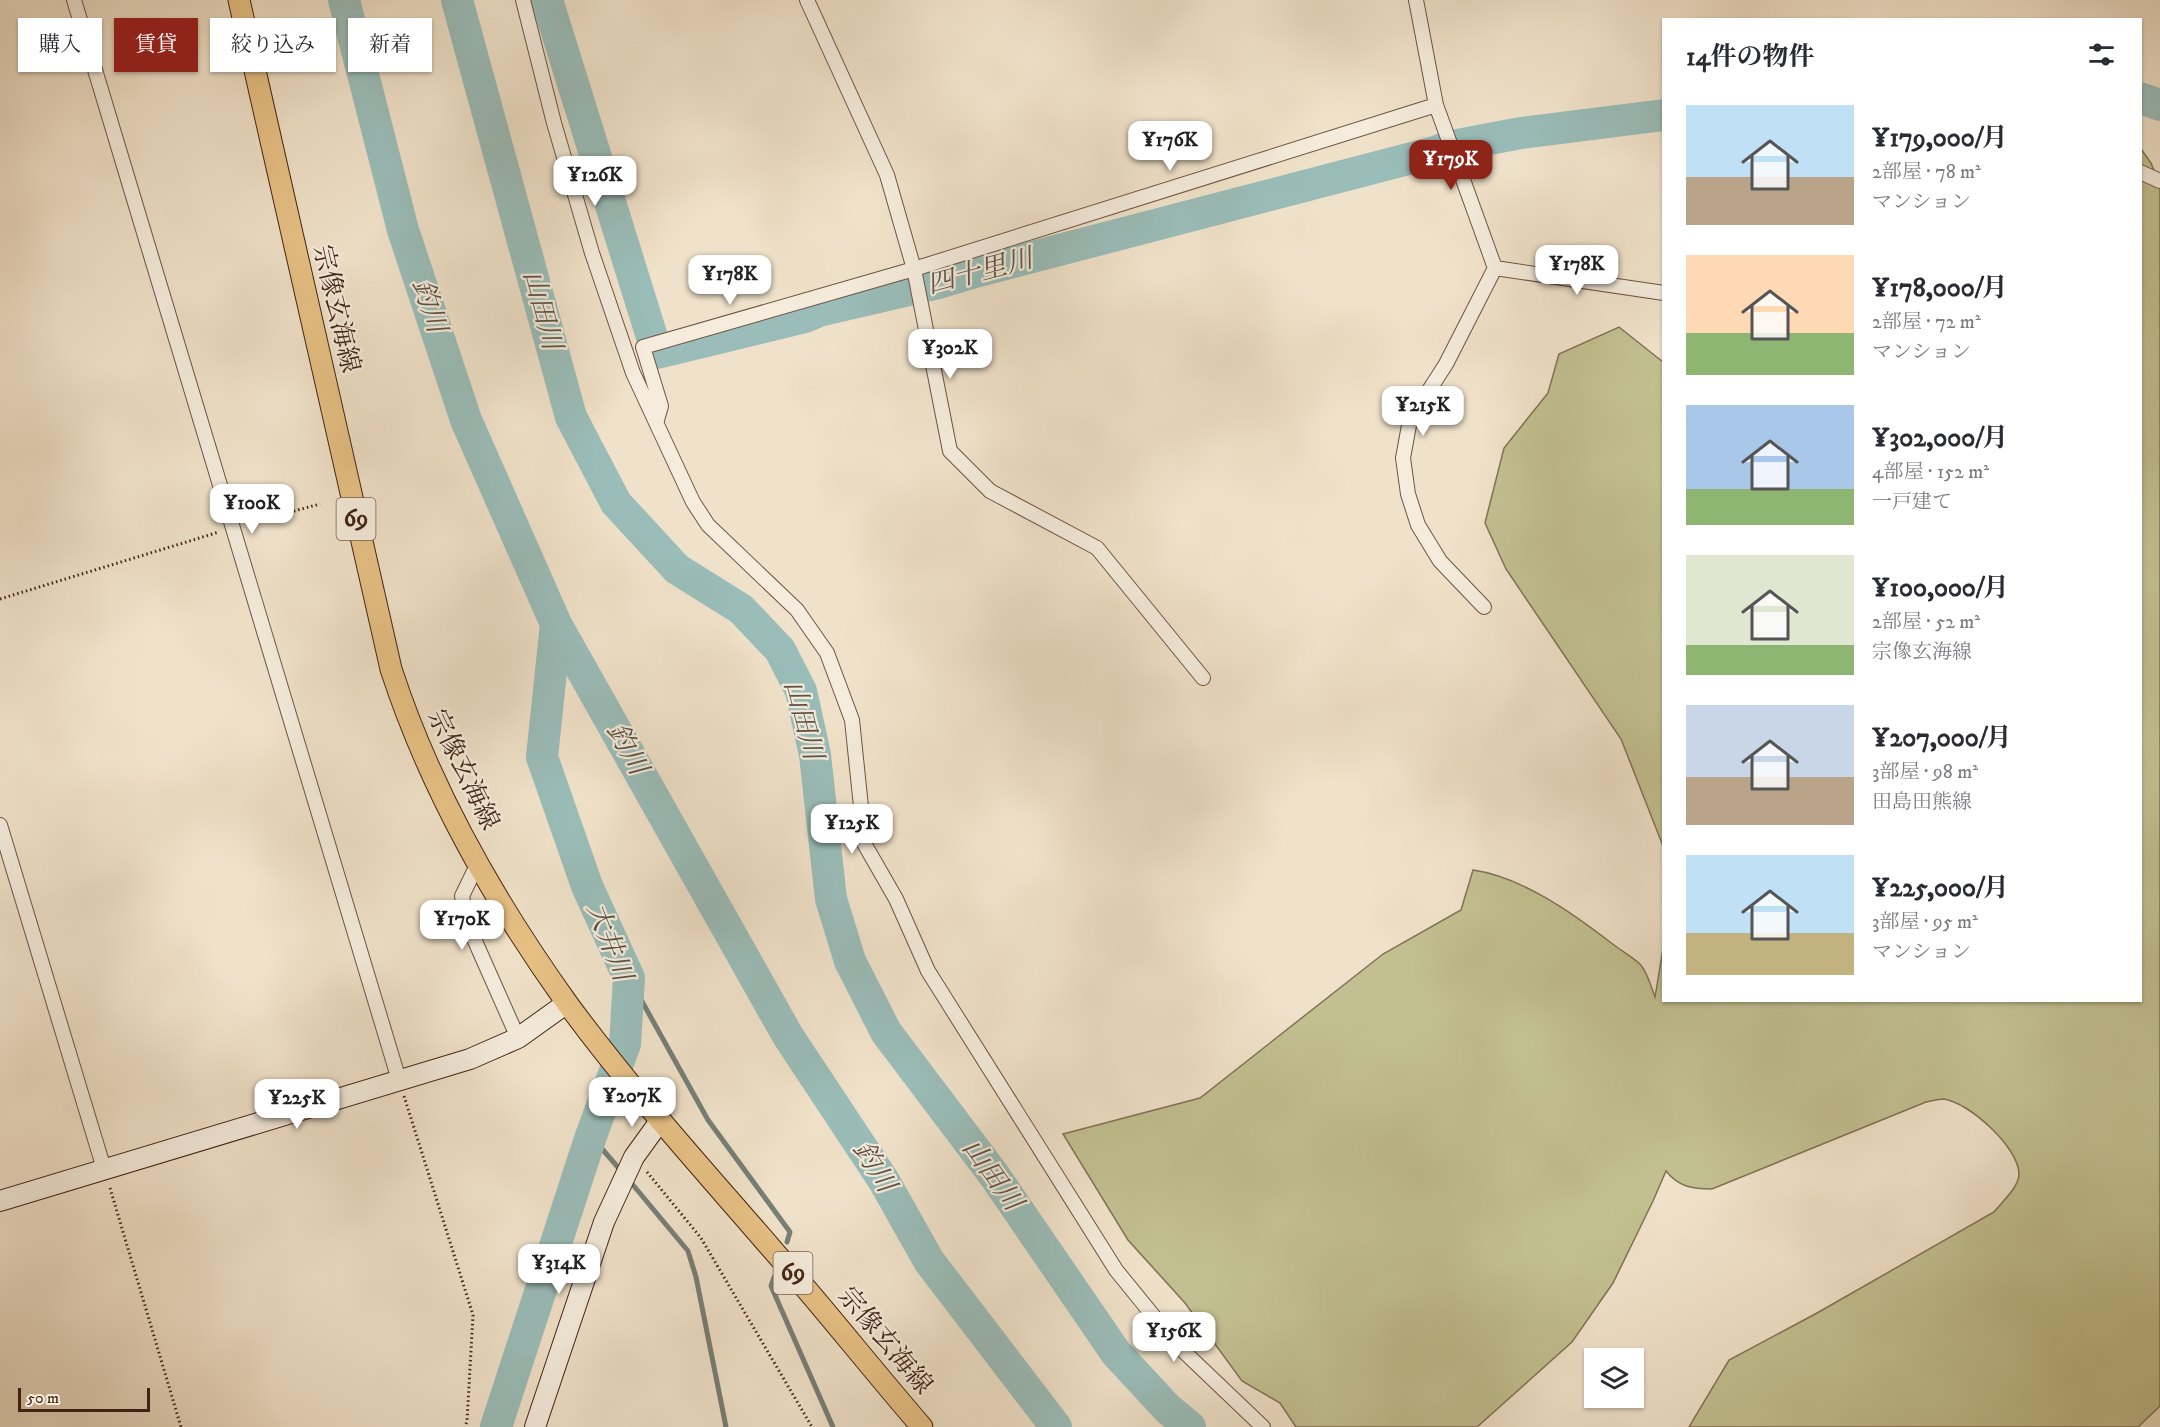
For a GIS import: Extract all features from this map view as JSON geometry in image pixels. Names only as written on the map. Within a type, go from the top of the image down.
[{"type":"main road","name":"宗像玄海線","points":[[239,0],[391,669],[405,713],[422,754],[454,819],[497,897],[567,1003],[660,1121],[793,1273],[922,1427]]},
{"type":"street","points":[[74,0],[399,1080]]},
{"type":"street","points":[[523,0],[554,123],[592,253],[633,373],[657,420],[693,502],[708,525],[797,610],[827,653],[852,720],[865,846],[896,899],[928,970],[1116,1270],[1177,1345],[1263,1427]]},
{"type":"street","points":[[807,0],[886,175],[914,269],[950,451],[990,491],[1097,548],[1203,678]]},
{"type":"street","points":[[1416,0],[1436,105],[1495,268],[1446,364],[1410,420],[1404,458],[1408,494],[1418,525],[1440,561],[1484,607]]},
{"type":"street","points":[[657,420],[661,406],[643,347],[914,269],[1436,105]]},
{"type":"street","points":[[2142,173],[2160,181]]},
{"type":"street","points":[[1495,268],[1662,293]]},
{"type":"street","points":[[0,825],[104,1169]]},
{"type":"street","points":[[478,863],[462,896],[467,923],[518,1038]]},
{"type":"street","points":[[0,1201],[470,1059],[518,1038],[567,1003]]},
{"type":"street","points":[[535,1427],[604,1222],[634,1157],[660,1121]]},
{"type":"path","points":[[0,599],[320,504]]},
{"type":"path","points":[[399,1080],[473,1315],[465,1427]]},
{"type":"path","points":[[634,1157],[701,1238],[812,1427]]},
{"type":"path","points":[[104,1169],[182,1427]]},
{"type":"shaded area","points":[[2142,150],[2151,163],[2160,185],[2160,1406],[2138,1427],[1689,1427],[1729,1360],[1817,1313],[1994,1212],[2009,1194],[2019,1174],[2017,1163],[2011,1152],[1991,1128],[1979,1118],[1955,1102],[1944,1099],[1926,1102],[1712,1189],[1686,1186],[1676,1181],[1666,1171],[1613,1283],[1572,1342],[1477,1427],[1296,1427],[1280,1403],[1242,1381],[1185,1303],[1128,1240],[1063,1134],[1200,1098],[1383,954],[1461,910],[1473,870],[1511,880],[1548,899],[1583,922],[1640,964],[1655,997],[1662,955],[1662,1002],[2142,1002]]},
{"type":"shaded area","points":[[1619,327],[1662,361],[1662,843],[1621,739],[1506,569],[1485,523],[1504,448],[1548,393],[1559,354]]},
{"type":"waterway","name":"釣川","points":[[344,0],[403,230],[466,420],[556,624],[788,1036],[884,1181],[929,1261],[1056,1427]]},
{"type":"waterway","name":"山田川","points":[[457,0],[571,417],[616,503],[677,569],[741,609],[780,650],[801,691],[815,755],[831,899],[850,961],[886,1032],[994,1175],[1116,1353],[1168,1409],[1190,1427]]},
{"type":"waterway","name":"四十里川","points":[[547,0],[657,353],[939,283],[1447,147],[1521,133],[1662,115]]},
{"type":"waterway","name":"四十里川","points":[[2142,99],[2160,105]]},
{"type":"waterway","name":"大井川","points":[[496,1427],[591,1136],[625,1044],[629,978],[587,886],[542,757],[556,624]]},
{"type":"waterway","points":[[629,978],[708,1120],[790,1232],[787,1242]]},
{"type":"waterway","points":[[591,1136],[622,1172]]},
{"type":"waterway","points":[[628,1179],[688,1251],[696,1277],[726,1427]]},
{"type":"waterway","points":[[774,1277],[771,1286],[833,1427]]}]
